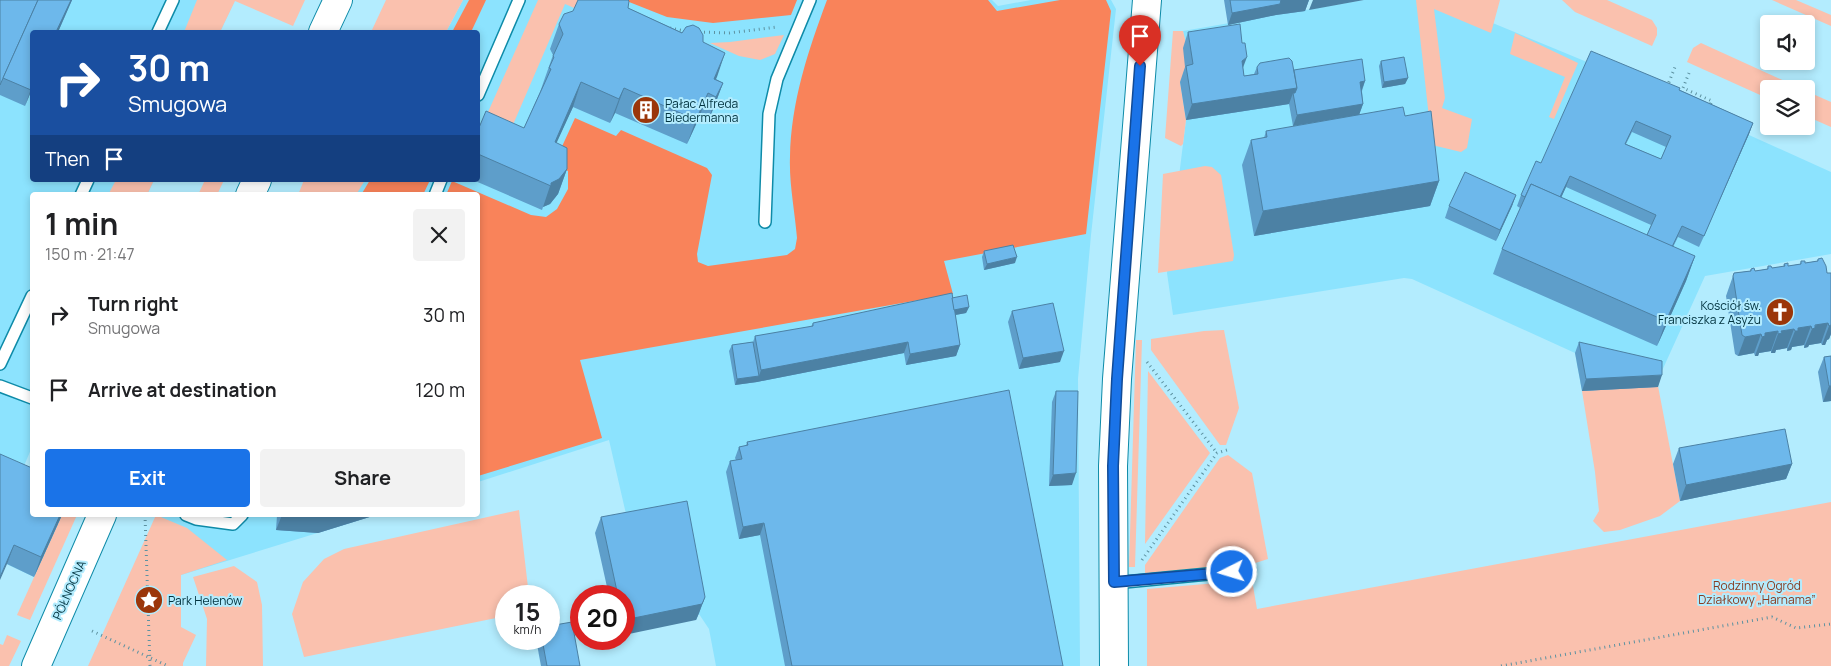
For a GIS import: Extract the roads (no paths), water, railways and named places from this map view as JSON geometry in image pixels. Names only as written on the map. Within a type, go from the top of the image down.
[{"type":"street","points":[[324,30],[338,0]]},
{"type":"street","points":[[1114,666],[1113,466],[1117,379],[1147,0]]},
{"type":"street","name":"PÓŁNOCNA","points":[[36,666],[101,517]]},
{"type":"lane","points":[[159,30],[173,0]]},
{"type":"lane","points":[[480,90],[519,0]]},
{"type":"lane","points":[[765,222],[769,114],[777,79],[810,0]]},
{"type":"lane","points":[[0,364],[30,300]]},
{"type":"lane","points":[[0,386],[30,397]]},
{"type":"lane","points":[[191,517],[233,524],[240,517]]},
{"type":"lane","points":[[1114,582],[1250,570]]},
{"type":"place","name":"Pałac Alfreda Biedermanna","points":[[646,110]]},
{"type":"place","name":"Kościół św. Franciszka z Asyżu","points":[[1780,312]]},
{"type":"place","name":"Park Helenów","points":[[149,600]]},
{"type":"park label","name":"Rodzinny Ogród Działkowy „Harnama”","points":[[1757,592]]}]
